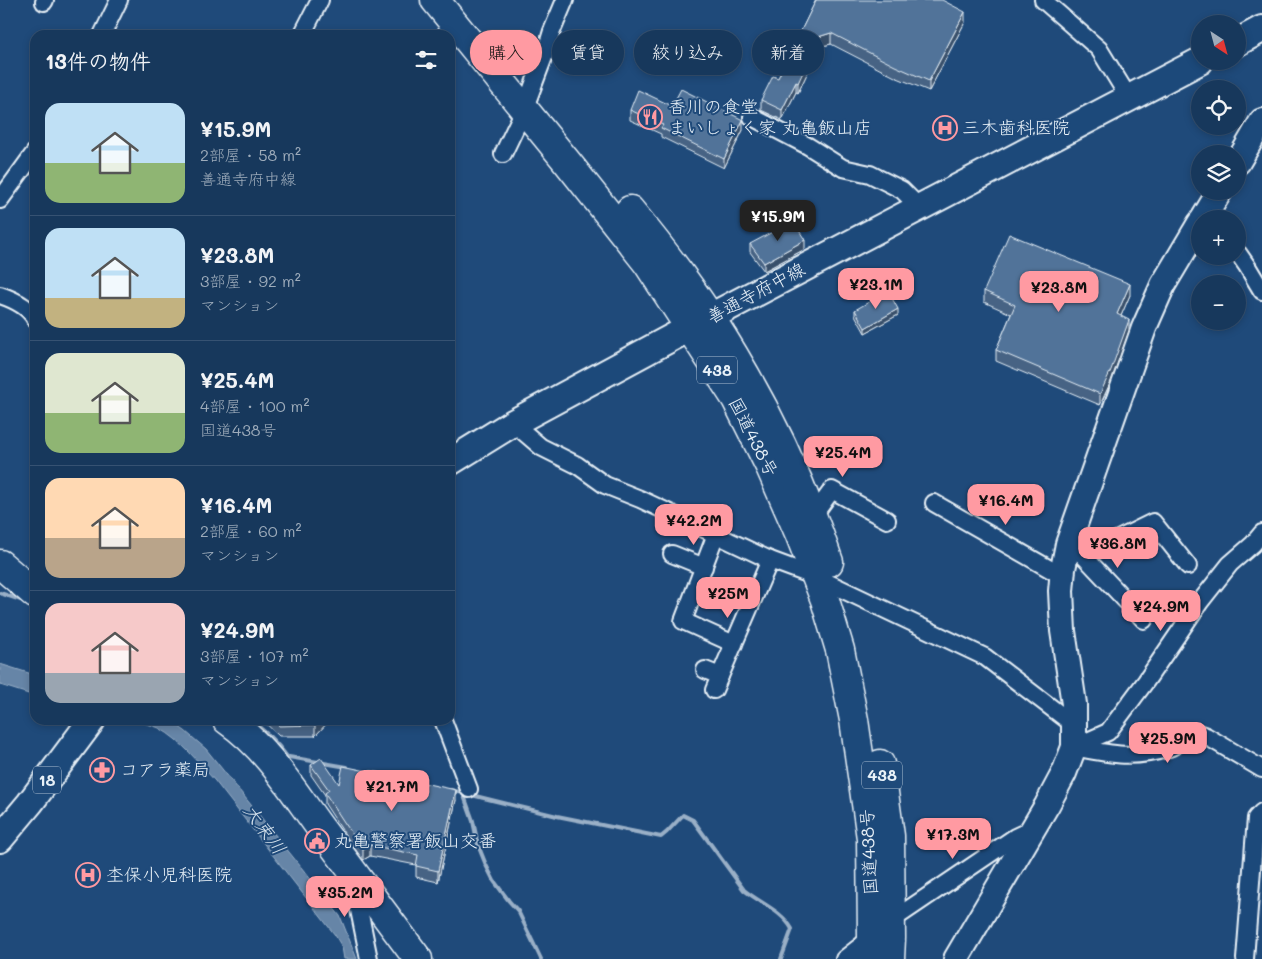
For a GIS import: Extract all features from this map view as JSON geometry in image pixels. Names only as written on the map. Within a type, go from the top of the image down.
[{"type":"highway","name":"国道438号","points":[[435,0],[632,212],[674,267],[770,467],[799,533],[827,582],[856,647],[873,716],[890,836],[878,939],[891,938],[890,959]]},
{"type":"highway","name":"国道438号","points":[[456,0],[528,101]]},
{"type":"highway","name":"国道438号","points":[[700,322],[752,386],[788,457],[813,516],[827,582]]},
{"type":"highway","points":[[0,564],[30,590]]},
{"type":"highway","points":[[234,725],[258,745],[282,775],[418,959]]},
{"type":"main road","points":[[1246,38],[1262,29]]},
{"type":"main road","name":"善通寺府中線","points":[[455,459],[513,423],[700,322],[1191,66]]},
{"type":"main road","name":"18","points":[[0,838],[30,803],[88,725]]},
{"type":"street","points":[[104,30],[118,0]]},
{"type":"street","points":[[305,30],[320,0]]},
{"type":"street","points":[[503,154],[528,101],[546,54],[552,31],[566,0]]},
{"type":"street","points":[[1043,0],[1099,49],[1129,98]]},
{"type":"street","points":[[752,117],[808,146],[843,168],[870,174],[902,190],[919,207]]},
{"type":"street","points":[[1246,148],[1262,121]]},
{"type":"street","points":[[0,200],[30,159]]},
{"type":"street","points":[[956,959],[1064,773],[1074,736],[1074,704],[1063,632],[1062,576],[1077,549],[1144,328],[1162,285],[1191,240]]},
{"type":"street","points":[[1246,265],[1262,291]]},
{"type":"street","points":[[0,295],[9,298],[30,312]]},
{"type":"street","points":[[513,423],[540,447],[577,465],[605,484],[640,498],[770,560],[827,582],[985,657],[1074,736],[1116,755],[1140,755],[1170,748],[1195,732],[1206,736],[1262,769]]},
{"type":"street","points":[[813,516],[832,490],[887,520]]},
{"type":"street","points":[[934,503],[1062,576]]},
{"type":"street","points":[[1077,549],[1152,522],[1188,566]]},
{"type":"street","points":[[1074,736],[1108,732],[1200,602],[1230,564],[1253,544],[1262,533]]},
{"type":"street","points":[[716,534],[683,621],[734,644]]},
{"type":"street","points":[[1077,549],[1144,620]]},
{"type":"street","points":[[672,554],[704,567]]},
{"type":"street","points":[[705,670],[717,683],[770,560]]},
{"type":"street","points":[[444,725],[469,789]]},
{"type":"street","points":[[1245,959],[1256,818],[1262,812]]},
{"type":"street","points":[[844,959],[878,939],[1015,837],[1032,829]]},
{"type":"street","points":[[359,880],[355,890],[369,959]]},
{"type":"water","points":[[0,664],[30,673],[30,694],[0,685]]},
{"type":"water","name":"大束川","points":[[151,725],[176,725],[206,749],[340,916],[357,959],[344,959],[342,947],[335,935],[215,781],[189,752],[159,728]]},
{"type":"building","points":[[816,0],[942,0],[965,12],[929,81],[831,33],[824,35],[824,30],[801,30]]},
{"type":"building","points":[[779,75],[802,75],[798,83],[796,82],[782,110],[761,100],[773,76],[778,78]]},
{"type":"building","points":[[681,89],[743,120],[724,159],[661,128],[663,125],[630,110],[638,90],[672,106]]},
{"type":"building","points":[[793,221],[805,240],[764,263],[750,244]]},
{"type":"building","points":[[1009,234],[1130,284],[1117,314],[1129,320],[1100,394],[996,350],[1015,305],[984,291]]},
{"type":"building","points":[[888,291],[898,309],[865,328],[855,310]]},
{"type":"building","points":[[278,725],[315,725],[279,726]]},
{"type":"building","points":[[321,758],[339,784],[343,766],[456,790],[438,871],[416,866],[418,855],[370,845],[363,849],[325,793],[329,790],[311,765]]},
{"type":"waterway","points":[[0,593],[24,601]]},
{"type":"waterway","points":[[256,725],[280,747],[288,758],[347,767]]},
{"type":"waterway","points":[[371,772],[398,778]]},
{"type":"waterway","points":[[451,790],[557,816],[661,837],[683,815],[693,820],[744,890],[777,912],[792,929],[781,959]]},
{"type":"waterway","points":[[463,793],[473,821],[478,845],[486,865],[494,881],[518,911],[541,959]]},
{"type":"place","name":"香川の食堂 まいしょく家 丸亀飯山店","points":[[650,117]]},
{"type":"place","name":"三木歯科医院","points":[[945,128]]},
{"type":"place","name":"コアラ薬局","points":[[102,770]]},
{"type":"place","name":"丸亀警察署飯山交番","points":[[317,841]]},
{"type":"place","name":"杢保小児科医院","points":[[88,875]]}]
